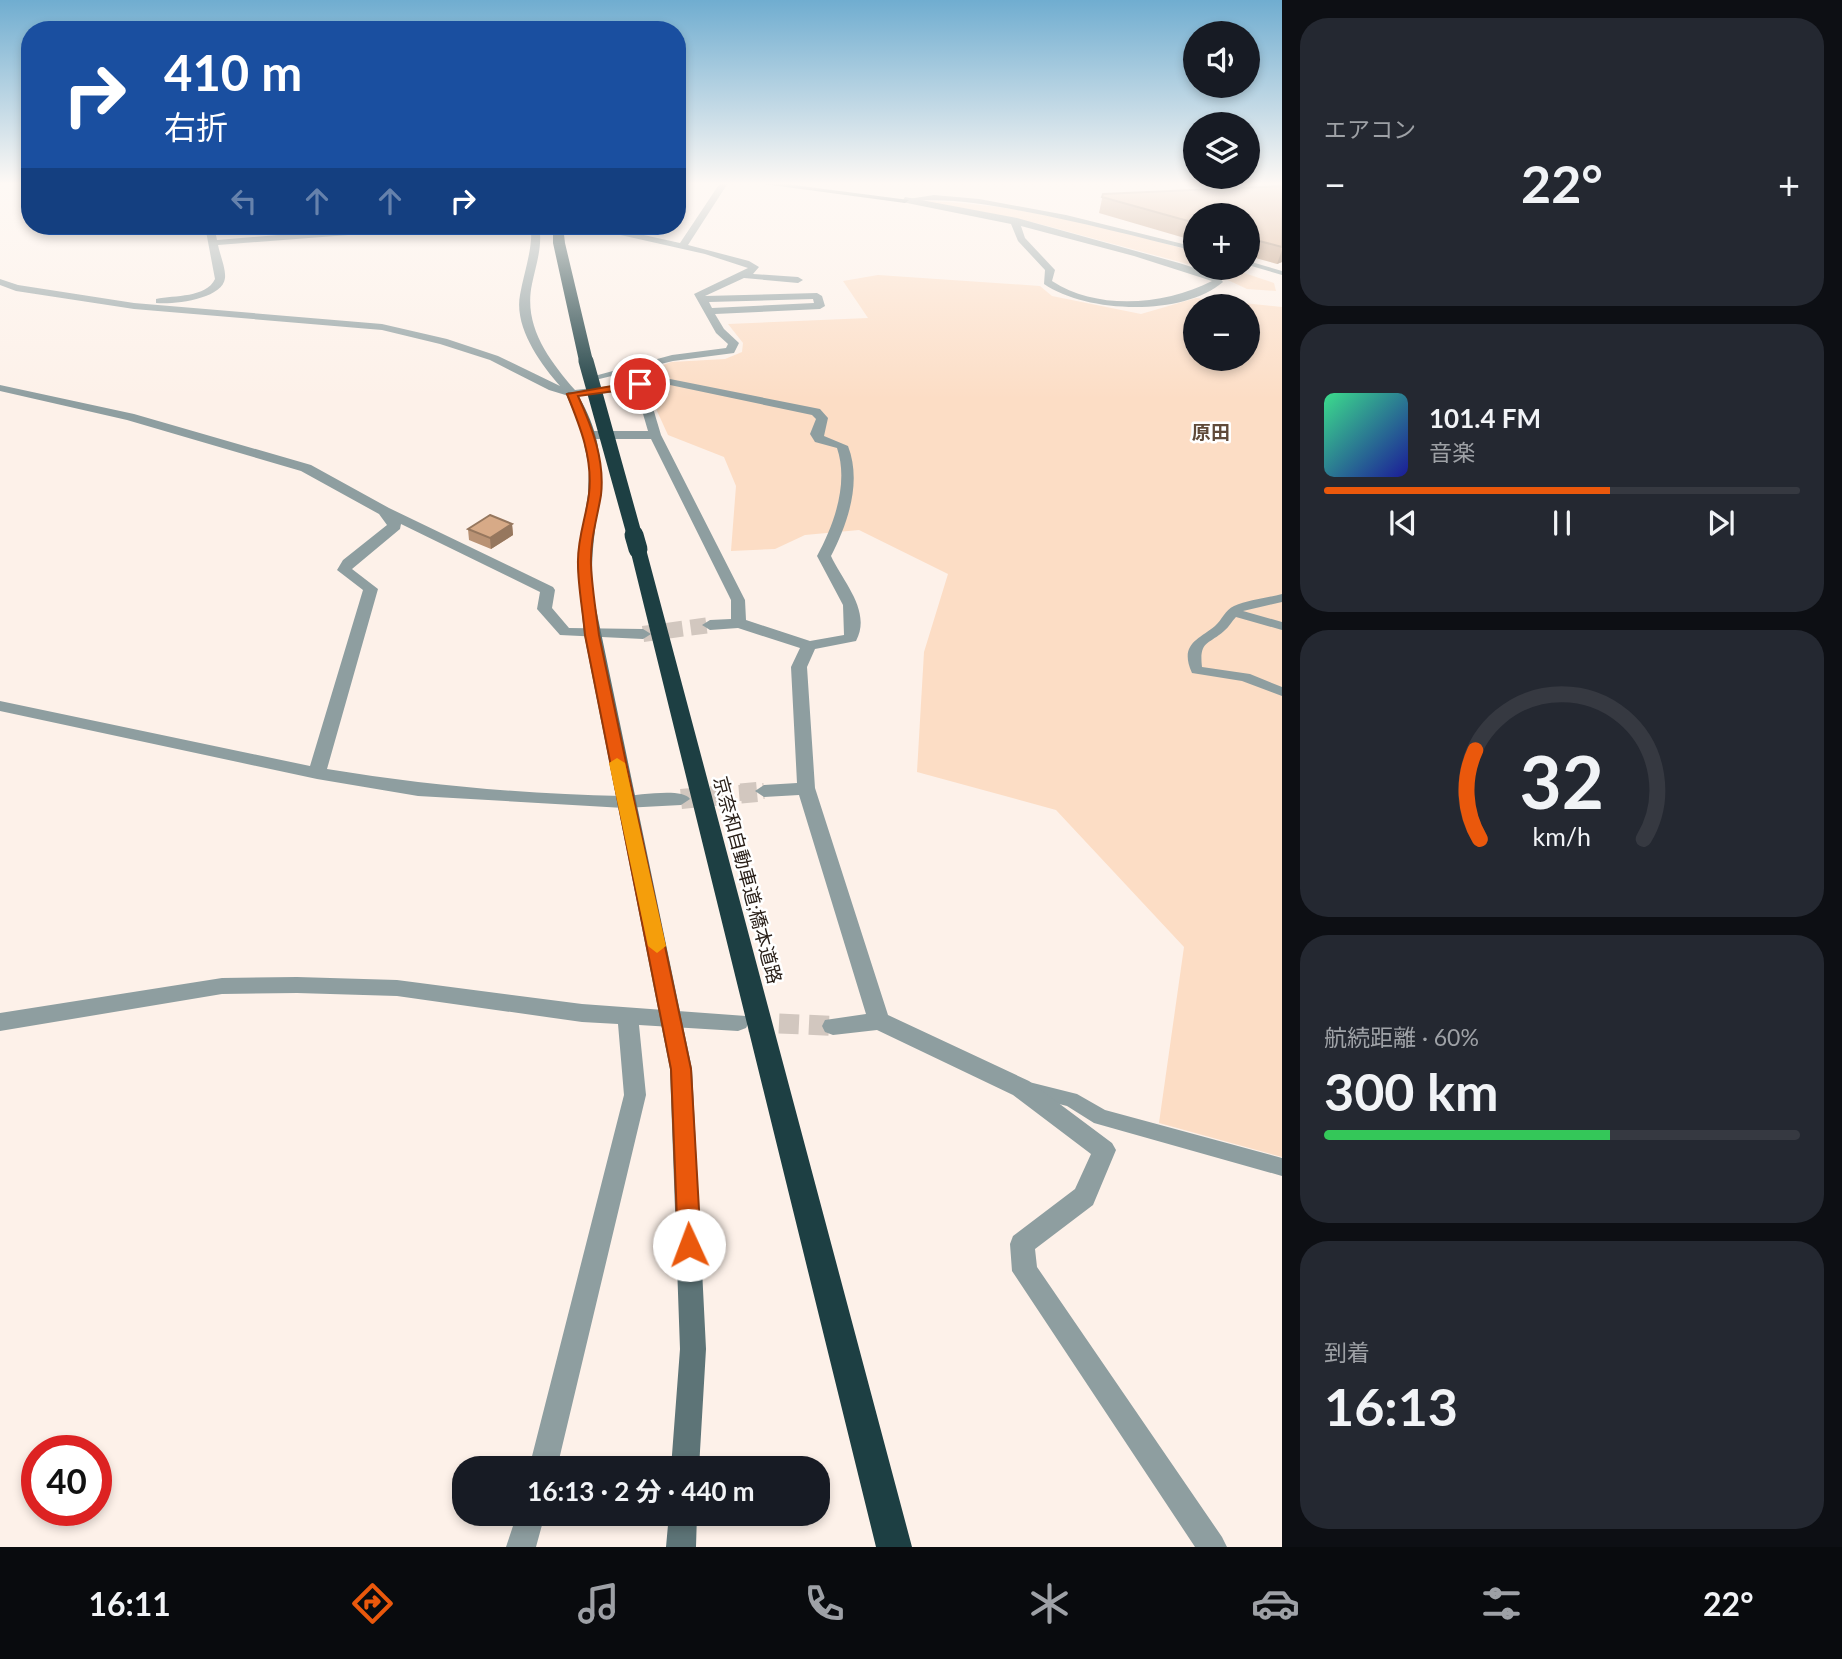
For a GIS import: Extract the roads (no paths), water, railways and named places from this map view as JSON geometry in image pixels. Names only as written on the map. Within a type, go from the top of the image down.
[{"type":"highway","name":"京奈和自動車道;橋本道路","points":[[562,255],[586,361],[638,549],[894,1547]]},
{"type":"street","points":[[134,306],[202,295],[216,288],[220,279],[216,255]]},
{"type":"street","points":[[533,255],[524,299],[527,324],[547,364],[569,389],[589,435],[595,493],[585,537],[584,565],[592,635],[624,802],[673,1017],[681,1069],[687,1140],[693,1349],[686,1456]]},
{"type":"street","points":[[714,255],[750,263],[754,267],[747,275]]},
{"type":"street","points":[[1036,255],[1050,270],[1047,282],[1055,289],[1076,297],[1115,304],[1145,304],[1207,289],[1218,282],[1214,277],[1147,255]]},
{"type":"street","points":[[569,389],[671,358],[730,351],[734,344],[720,331],[699,294],[720,282],[747,275],[798,280]]},
{"type":"street","points":[[0,282],[16,288],[134,306],[382,327],[443,341],[494,358],[553,388],[670,382],[817,412],[822,418],[816,434],[819,439],[842,446],[847,455],[842,517],[824,556],[832,576],[854,610],[855,623],[851,638],[809,646],[739,623],[710,625]]},
{"type":"street","points":[[701,299],[817,296],[820,306],[709,311]]},
{"type":"street","points":[[640,384],[655,435],[738,600],[739,623]]},
{"type":"street","points":[[0,388],[130,417],[306,468],[384,511],[548,590],[544,609],[565,632],[592,635],[643,634]]},
{"type":"street","points":[[589,435],[655,435]]},
{"type":"street","points":[[317,773],[371,589],[344,570],[348,563],[395,526],[384,511]]},
{"type":"street","points":[[809,646],[799,667],[806,788],[879,1021]]},
{"type":"street","points":[[0,706],[317,773],[418,790],[624,802],[681,799]]},
{"type":"street","points":[[764,791],[806,788]]},
{"type":"street","points":[[0,1022],[235,986],[397,988],[628,1017],[738,1022]]},
{"type":"street","points":[[546,1456],[635,1095],[628,1017]]},
{"type":"street","points":[[833,1026],[879,1021],[1021,1088],[1104,1150],[1084,1197],[1022,1244],[1026,1271],[1212,1547]]},
{"type":"street","points":[[521,1547],[527,1526]]},
{"type":"street","points":[[681,1547],[682,1526]]},
{"type":"lane","points":[[1260,267],[1282,273]]},
{"type":"lane","points":[[1282,598],[1233,612],[1220,628],[1200,641],[1194,654],[1196,670],[1245,677],[1282,692]]},
{"type":"lane","points":[[1233,612],[1282,626]]},
{"type":"lane","points":[[1021,1088],[1071,1099],[1100,1118],[1282,1167]]},
{"type":"tunnel","points":[[643,634],[710,625]]},
{"type":"tunnel","points":[[739,793],[764,791]]},
{"type":"tunnel","points":[[681,799],[757,792]]},
{"type":"tunnel","points":[[749,1022],[833,1026]]},
{"type":"district","name":"原田","points":[[1211,432]]}]
